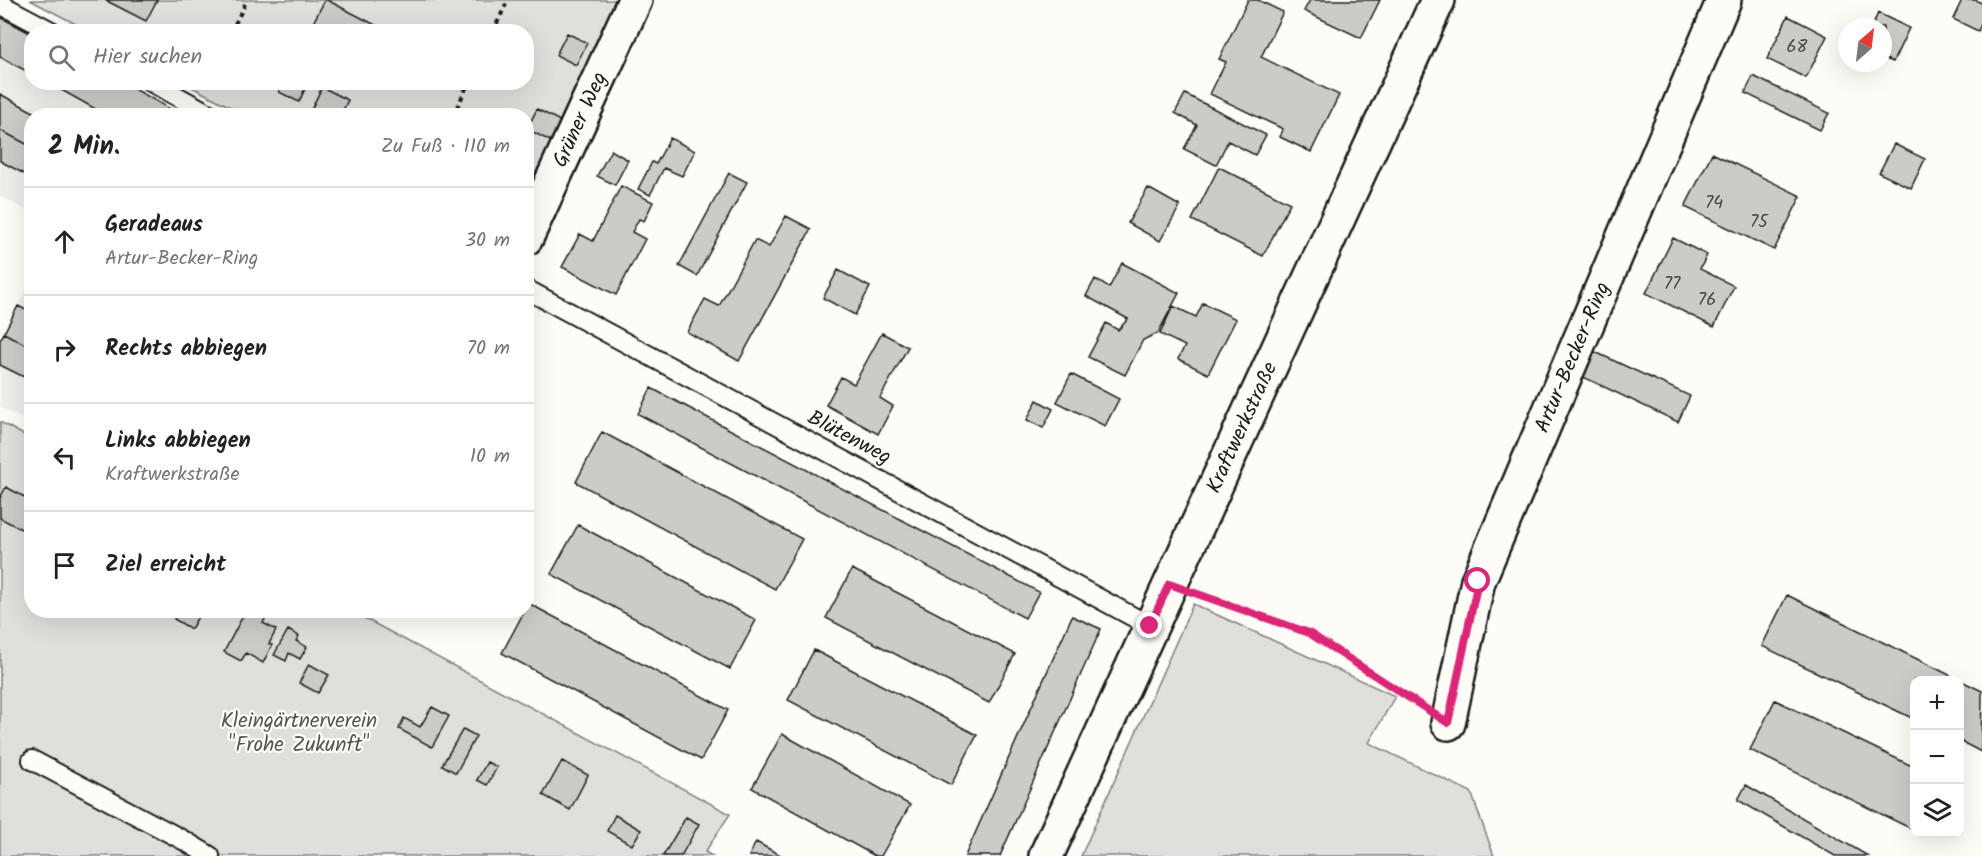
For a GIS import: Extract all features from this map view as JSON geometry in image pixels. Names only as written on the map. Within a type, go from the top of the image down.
[{"type":"street","name":"Grüner Weg","points":[[534,221],[635,0]]},
{"type":"street","name":"Kraftwerkstraße","points":[[1046,856],[1438,0]]},
{"type":"street","name":"Artur-Becker-Ring","points":[[1448,723],[1478,581],[1724,0]]},
{"type":"lane","points":[[0,4],[37,24]]},
{"type":"lane","points":[[166,90],[198,108]]},
{"type":"lane","name":"Blütenweg","points":[[534,293],[1150,626]]},
{"type":"lane","points":[[32,759],[210,856]]},
{"type":"path","points":[[235,24],[247,0]]},
{"type":"path","points":[[497,24],[508,0]]},
{"type":"path","points":[[457,108],[465,90]]},
{"type":"path","points":[[1169,584],[1309,633],[1448,723]]},
{"type":"shaded area","points":[[0,17],[24,30],[24,90],[135,90],[170,108],[24,108],[24,209],[0,196]]},
{"type":"shaded area","points":[[24,295],[24,419],[0,407],[0,340]]},
{"type":"green space","points":[[30,0],[628,0],[534,213],[534,108],[232,108],[198,90],[534,90],[534,24],[76,24]]},
{"type":"green space","name":"Kleingärtnerverein \"Frohe Zukunft\"","points":[[0,422],[24,435],[24,618],[364,618],[730,814],[705,852],[712,856],[0,856]]},
{"type":"green space","points":[[1193,604],[1395,696],[1369,743],[1471,792],[1494,856],[1081,856]]},
{"type":"building","points":[[105,0],[157,0],[146,21]]},
{"type":"building","points":[[327,0],[373,24],[319,24],[314,21]]},
{"type":"building","points":[[1248,0],[1258,0],[1283,12],[1261,57],[1339,95],[1311,152],[1280,137],[1283,129],[1210,94],[1226,62],[1219,59]]},
{"type":"building","points":[[1310,0],[1380,0],[1361,38],[1304,11]]},
{"type":"building","points":[[1962,0],[1975,0],[1982,3],[1982,22],[1978,31],[1953,19]]},
{"type":"building","points":[[1878,13],[1888,18],[1876,18]]},
{"type":"building","points":[[1788,16],[1827,36],[1806,78],[1767,59]]},
{"type":"building","points":[[0,17],[24,30],[24,70],[0,57]]},
{"type":"building","points":[[1892,20],[1909,28],[1892,62]]},
{"type":"building","points":[[567,33],[587,43],[576,65],[556,55]]},
{"type":"building","points":[[1753,76],[1829,113],[1820,130],[1745,93]]},
{"type":"building","points":[[61,90],[136,90],[169,108],[94,108]]},
{"type":"building","points":[[280,90],[304,90],[299,102],[279,92]]},
{"type":"building","points":[[321,90],[328,90],[348,100],[344,108],[312,108]]},
{"type":"building","points":[[0,94],[26,108],[24,108],[24,143],[0,130]]},
{"type":"building","points":[[1185,94],[1266,135],[1255,155],[1228,141],[1216,165],[1184,149],[1197,125],[1175,113]]},
{"type":"building","points":[[537,109],[562,122],[552,142],[534,133],[534,115]]},
{"type":"building","points":[[0,130],[24,143],[24,174],[0,161]]},
{"type":"building","points":[[670,138],[695,151],[682,176],[664,168],[650,195],[638,189],[652,162],[656,164]]},
{"type":"building","points":[[1894,144],[1925,159],[1911,188],[1879,173]]},
{"type":"building","points":[[611,150],[628,160],[615,185],[597,176]]},
{"type":"building","points":[[1712,153],[1801,196],[1774,250],[1685,207]]},
{"type":"building","points":[[1219,167],[1290,203],[1263,256],[1192,220]]},
{"type":"building","points":[[729,173],[747,182],[697,276],[679,266]]},
{"type":"building","points":[[621,186],[653,202],[644,221],[639,219],[632,232],[645,239],[616,295],[562,267],[580,234],[593,241]]},
{"type":"building","points":[[1148,188],[1180,206],[1160,241],[1128,223]]},
{"type":"building","points":[[786,216],[811,229],[739,361],[687,332],[705,299],[719,306],[755,240],[769,247]]},
{"type":"building","points":[[1673,238],[1707,255],[1700,269],[1734,286],[1714,327],[1646,293]]},
{"type":"building","points":[[1122,263],[1179,293],[1158,333],[1143,340],[1125,375],[1088,357],[1106,323],[1118,330],[1128,319],[1086,296],[1095,279],[1109,288]]},
{"type":"building","points":[[838,270],[870,287],[855,315],[823,298]]},
{"type":"building","points":[[1203,303],[1236,319],[1208,374],[1178,359],[1185,346],[1160,334],[1173,306],[1196,317]]},
{"type":"building","points":[[18,306],[24,309],[24,344],[4,333]]},
{"type":"building","points":[[4,333],[24,344],[24,377],[0,365],[0,340]]},
{"type":"building","points":[[882,333],[908,347],[880,398],[893,406],[878,434],[826,405],[841,377],[854,384]]},
{"type":"building","points":[[1593,351],[1690,396],[1678,422],[1581,376]]},
{"type":"building","points":[[1071,374],[1119,399],[1105,426],[1057,402]]},
{"type":"building","points":[[651,388],[1039,592],[1025,618],[638,414]]},
{"type":"building","points":[[1037,400],[1053,409],[1043,428],[1027,420]]},
{"type":"building","points":[[602,432],[802,539],[775,589],[576,482]]},
{"type":"building","points":[[6,487],[24,497],[24,530],[0,518],[0,498]]},
{"type":"building","points":[[578,525],[756,620],[730,669],[551,574]]},
{"type":"building","points":[[852,569],[1015,654],[989,703],[826,618]]},
{"type":"building","points":[[1787,595],[1952,676],[1910,676],[1910,717],[1762,646]]},
{"type":"building","points":[[534,606],[728,710],[701,760],[502,653],[521,618],[534,618]]},
{"type":"building","points":[[1072,616],[1101,629],[1000,856],[965,856]]},
{"type":"building","points":[[175,618],[197,618],[191,629]]},
{"type":"building","points":[[242,618],[266,618],[263,623],[276,630],[263,663],[246,653],[241,661],[224,652]]},
{"type":"building","points":[[288,630],[299,636],[296,641],[307,647],[300,659],[289,653],[286,661],[274,655]]},
{"type":"building","points":[[814,650],[977,735],[951,785],[788,700]]},
{"type":"building","points":[[309,664],[329,675],[318,693],[299,683]]},
{"type":"building","points":[[1964,682],[1982,691],[1981,752],[1964,743]]},
{"type":"building","points":[[1775,700],[1910,765],[1910,828],[1750,750]]},
{"type":"building","points":[[432,707],[449,716],[432,747],[399,729],[404,718],[420,727]]},
{"type":"building","points":[[463,729],[476,736],[456,773],[442,765]]},
{"type":"building","points":[[782,734],[910,805],[881,856],[875,856],[752,788]]},
{"type":"building","points":[[562,761],[588,775],[570,810],[543,795]]},
{"type":"building","points":[[487,762],[497,767],[487,785],[477,780]]},
{"type":"building","points":[[1746,785],[1868,856],[1835,856],[1738,800]]},
{"type":"building","points":[[615,815],[641,830],[632,845],[607,831]]},
{"type":"building","points":[[686,817],[699,824],[681,856],[663,856]]},
{"type":"building","points":[[756,842],[782,856],[749,856]]},
{"type":"route","points":[[1150,626],[1169,584],[1309,633],[1448,723],[1478,581]]}]
